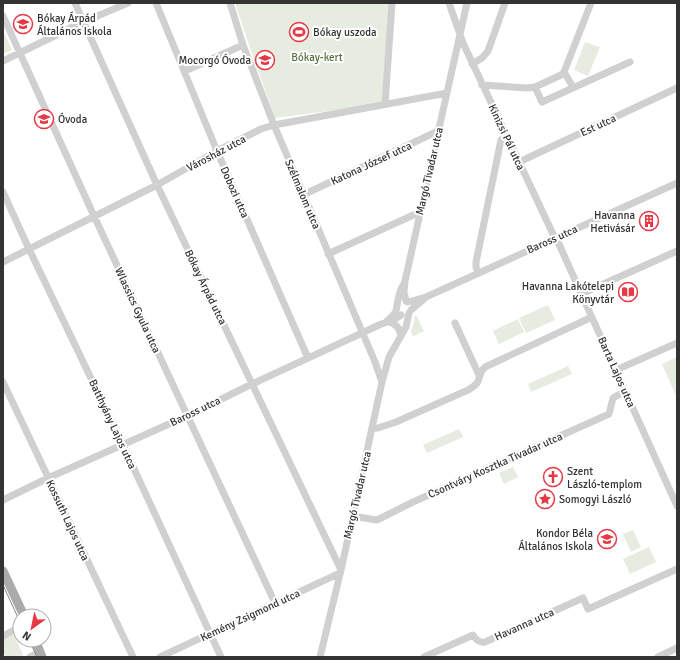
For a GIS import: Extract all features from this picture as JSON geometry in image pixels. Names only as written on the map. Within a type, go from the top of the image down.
[{"type":"main road","points":[[3,571],[6,586],[19,608]]},
{"type":"street","name":"Bókay Árpád utca","points":[[74,3],[157,185],[340,571]]},
{"type":"street","points":[[3,61],[83,22],[128,3]]},
{"type":"street","name":"Dobozi utca","points":[[156,3],[217,151],[308,358]]},
{"type":"street","name":"Szélmalom utca","points":[[230,3],[243,46],[274,125],[375,362],[382,382]]},
{"type":"street","points":[[385,104],[392,3]]},
{"type":"street","points":[[449,3],[460,35]]},
{"type":"street","name":"Margó Tivadar utca","points":[[320,657],[382,382],[389,357],[401,336],[404,312],[410,305],[404,292],[405,281],[467,3]]},
{"type":"street","points":[[454,62],[460,55],[466,56],[471,62],[482,58],[488,51],[505,3]]},
{"type":"street","points":[[482,85],[527,88],[535,87],[558,77],[564,72],[591,3]]},
{"type":"street","name":"Wlassics Gyula utca","points":[[3,16],[94,216],[275,603]]},
{"type":"street","name":"Kinizsi Pál utca","points":[[460,35],[471,62],[555,238]]},
{"type":"street","points":[[184,71],[243,46]]},
{"type":"street","points":[[535,87],[542,102],[630,62]]},
{"type":"street","points":[[564,72],[573,87]]},
{"type":"street","name":"Est utca","points":[[519,162],[677,88]]},
{"type":"street","name":"Városház utca","points":[[3,262],[157,185],[217,151],[262,129],[274,125],[447,93]]},
{"type":"street","name":"Katona József utca","points":[[304,195],[438,131]]},
{"type":"street","points":[[478,273],[476,266],[477,254],[501,140],[506,135]]},
{"type":"street","name":"Baross utca","points":[[3,500],[48,478],[187,416],[387,321],[395,319],[426,297],[677,183]]},
{"type":"street","name":"Batthyány Lajos utca","points":[[3,192],[222,657]]},
{"type":"street","points":[[328,254],[420,212]]},
{"type":"street","name":"Barta Lajos utca","points":[[555,238],[626,391],[677,506]]},
{"type":"street","points":[[581,294],[677,251]]},
{"type":"street","name":"Margó Tivadar utca","points":[[404,312],[396,306],[399,292],[405,281]]},
{"type":"street","name":"Baross utca","points":[[398,302],[426,297]]},
{"type":"street","points":[[372,428],[378,428],[396,422],[468,390],[476,384],[481,371],[485,367],[592,317]]},
{"type":"street","points":[[387,321],[398,327],[401,336]]},
{"type":"street","points":[[455,323],[479,375]]},
{"type":"street","points":[[616,370],[677,343]]},
{"type":"street","name":"Kossuth Lajos utca","points":[[3,382],[133,657]]},
{"type":"street","name":"Csontváry Kosztka Tivadar utca","points":[[352,516],[377,520],[413,502],[609,414],[613,398],[626,391]]},
{"type":"street","name":"Havanna utca","points":[[424,657],[473,635],[479,642],[485,642],[583,598],[588,609],[677,569]]},
{"type":"street","name":"Kemény Zsigmond utca","points":[[160,657],[340,571]]},
{"type":"street","points":[[3,636],[12,631]]},
{"type":"street","points":[[658,657],[677,648]]},
{"type":"street","points":[[30,657],[41,655]]},
{"type":"green space","name":"Bókay-kert","points":[[235,3],[389,3],[382,104],[275,118]]},
{"type":"green space","points":[[5,34],[12,50],[3,54],[3,35]]},
{"type":"green space","points":[[585,42],[600,47],[588,76],[574,70]]},
{"type":"green space","points":[[548,305],[555,320],[526,333],[519,318]]},
{"type":"green space","points":[[416,315],[424,331],[414,336],[412,335],[411,331]]},
{"type":"green space","points":[[518,319],[524,332],[499,344],[493,331]]},
{"type":"green space","points":[[677,357],[677,396],[676,396],[662,364]]},
{"type":"green space","points":[[568,366],[572,374],[531,392],[528,384]]},
{"type":"green space","points":[[459,429],[463,437],[427,453],[423,445]]},
{"type":"green space","points":[[513,467],[518,477],[504,484],[499,473]]},
{"type":"green space","points":[[633,530],[641,547],[631,552],[623,534]]},
{"type":"green space","points":[[649,547],[656,562],[630,574],[623,559]]},
{"type":"green space","points":[[12,634],[12,648],[20,648],[23,654],[22,657],[6,657],[3,651],[3,639]]},
{"type":"tram line","points":[[3,585],[14,608]]},
{"type":"tram line","points":[[33,648],[37,657]]},
{"type":"place","name":"Bókay Árpád Általános Iskola","points":[[23,24]]},
{"type":"place","name":"Bókay uszoda","points":[[299,32]]},
{"type":"place","name":"Mocorgó Óvoda","points":[[265,60]]},
{"type":"place","name":"Óvoda","points":[[44,119]]},
{"type":"place","name":"Havanna Hetivásár","points":[[649,221]]},
{"type":"place","name":"Havanna Lakótelepi Könyvtár","points":[[628,292]]},
{"type":"place","name":"Szent László-templom","points":[[553,477]]},
{"type":"place","name":"Somogyi László","points":[[545,499]]},
{"type":"place","name":"Kondor Béla Általános Iskola","points":[[607,539]]}]
